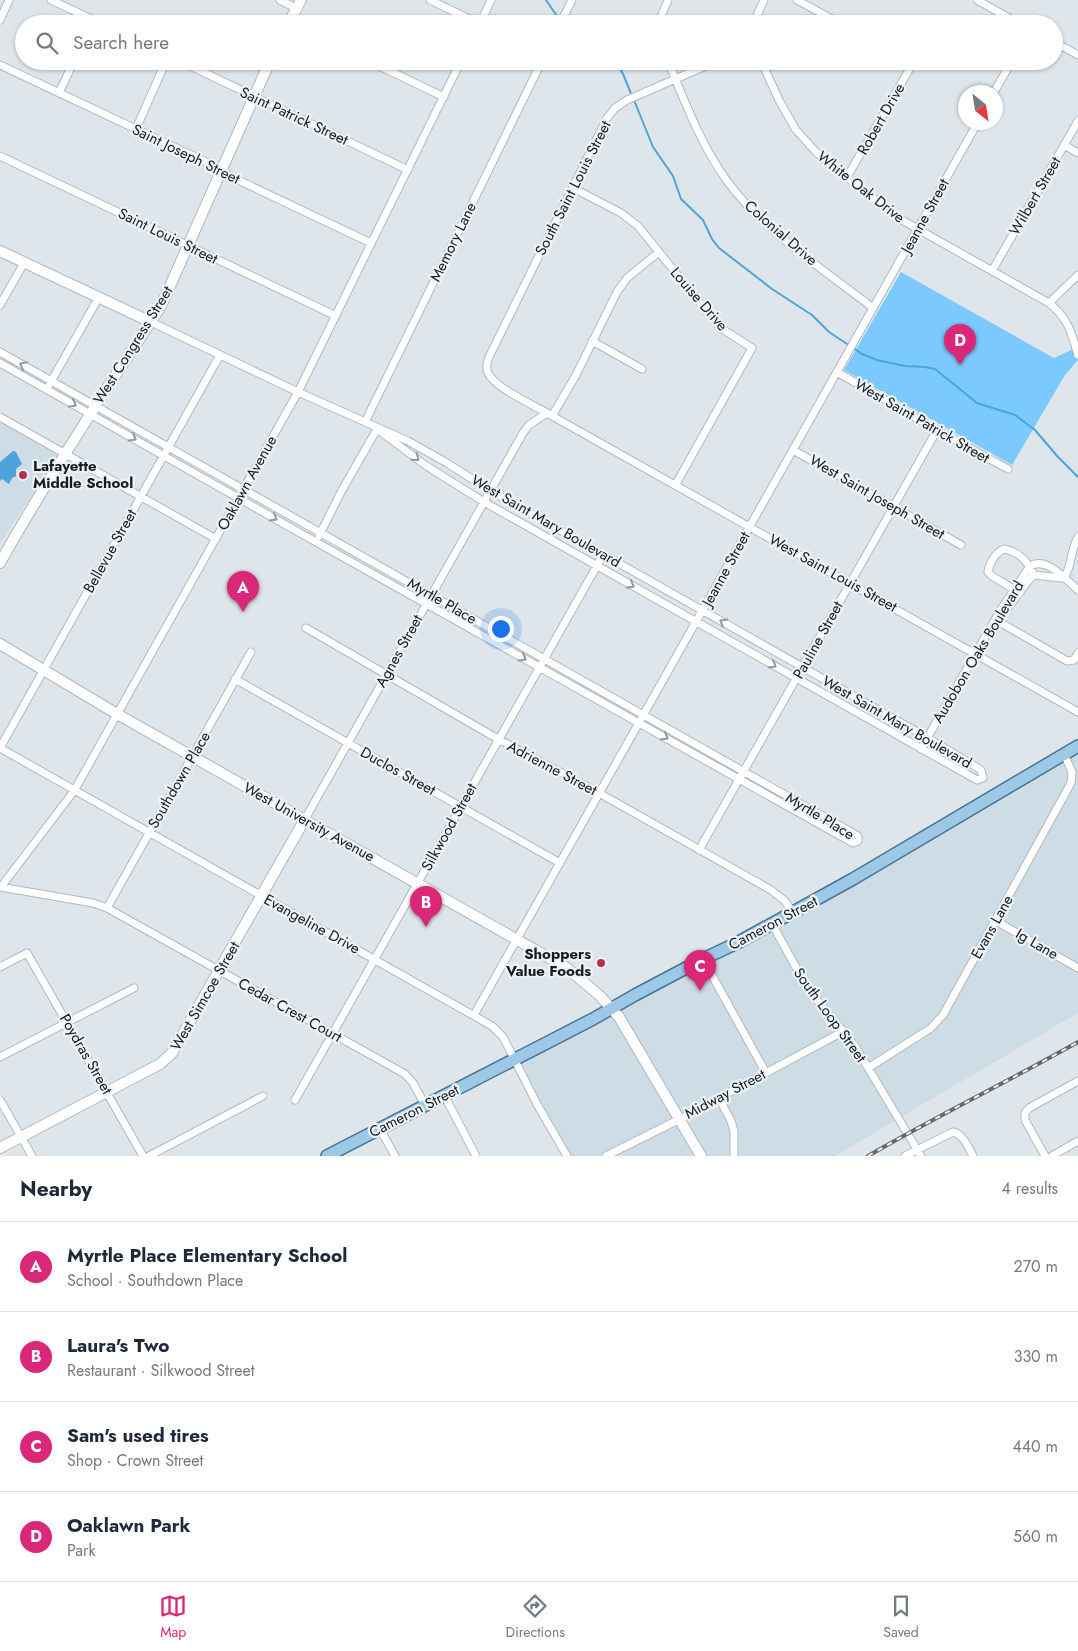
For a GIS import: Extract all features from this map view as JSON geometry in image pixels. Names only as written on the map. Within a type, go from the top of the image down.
[{"type":"main road","name":"West Congress Street","points":[[0,563],[93,410],[151,322],[170,288],[266,70]]},
{"type":"main road","name":"West Saint Mary Boulevard","points":[[0,251],[151,322]]},
{"type":"main road","name":"West University Avenue","points":[[0,644],[117,714],[418,882],[567,968],[612,1008],[625,1026],[702,1156]]},
{"type":"main road","name":"Cameron Street","points":[[327,1156],[772,924],[874,867],[1078,746]]},
{"type":"main road","name":"West Simcoe Street","points":[[0,1148],[160,1064],[172,1053],[305,819]]},
{"type":"street","points":[[0,20],[9,0]]},
{"type":"street","points":[[51,0],[79,15]]},
{"type":"street","points":[[280,0],[299,4]]},
{"type":"street","points":[[430,0],[461,15]]},
{"type":"street","points":[[484,15],[491,0]]},
{"type":"street","points":[[564,15],[572,0]]},
{"type":"street","points":[[662,15],[668,0]]},
{"type":"street","points":[[757,15],[764,0]]},
{"type":"street","points":[[797,0],[824,15]]},
{"type":"street","points":[[977,0],[1004,15]]},
{"type":"street","points":[[1063,47],[1078,55]]},
{"type":"street","name":"Saint Joseph Street","points":[[0,66],[136,129],[372,243]]},
{"type":"street","points":[[59,93],[70,70]]},
{"type":"street","points":[[136,129],[162,70]]},
{"type":"street","name":"Saint Patrick Street","points":[[198,70],[408,170]]},
{"type":"street","points":[[388,70],[444,97]]},
{"type":"street","name":"Oaklawn Avenue","points":[[0,887],[74,791],[298,392],[457,70]]},
{"type":"street","name":"Memory Lane","points":[[365,422],[538,70]]},
{"type":"street","name":"Colonial Drive","points":[[672,70],[704,144],[718,168],[739,196],[778,234],[874,308]]},
{"type":"street","name":"South Saint Louis Street","points":[[487,371],[489,357],[612,110],[627,100],[696,70]]},
{"type":"street","name":"White Oak Drive","points":[[766,70],[780,102],[796,130],[816,152],[900,219],[1049,303],[1065,318],[1071,330],[1078,355]]},
{"type":"street","name":"Robert Drive","points":[[847,177],[909,70]]},
{"type":"street","points":[[998,85],[1007,70]]},
{"type":"street","name":"Wilbert Street","points":[[992,271],[1078,121]]},
{"type":"street","name":"Jeanne Street","points":[[474,1015],[974,130]]},
{"type":"street","points":[[1064,145],[1078,153]]},
{"type":"street","name":"Saint Louis Street","points":[[0,156],[336,316]]},
{"type":"street","name":"Louise Drive","points":[[573,188],[629,218],[717,324],[752,348],[676,484]]},
{"type":"street","name":"Agnes Street","points":[[305,819],[523,433],[529,425],[550,414],[623,283],[658,252]]},
{"type":"street","points":[[0,305],[24,262]]},
{"type":"street","points":[[1049,303],[1078,276]]},
{"type":"street","points":[[46,389],[99,297]]},
{"type":"street","name":"West Saint Mary Boulevard","points":[[151,322],[298,392],[408,441],[602,555],[928,738],[981,770],[983,778],[977,780],[484,502],[425,465],[377,428]]},
{"type":"street","points":[[592,341],[642,369]]},
{"type":"street","name":"Myrtle Place","points":[[0,352],[51,381],[93,410],[164,455],[316,542],[853,843],[858,841],[858,836],[321,533],[168,448],[93,410],[46,389],[0,363]]},
{"type":"street","name":"Bellevue Street","points":[[0,748],[220,355]]},
{"type":"street","name":"West Saint Louis Street","points":[[487,371],[494,381],[550,414],[1078,712]]},
{"type":"street","name":"West Saint Patrick Street","points":[[837,372],[936,430],[1008,469]]},
{"type":"street","points":[[0,417],[216,538]]},
{"type":"street","points":[[316,542],[341,492],[377,428]]},
{"type":"street","name":"Pauline Street","points":[[699,850],[936,430]]},
{"type":"street","name":"West Saint Joseph Street","points":[[794,450],[961,545]]},
{"type":"street","points":[[1064,578],[1069,570],[1071,552],[1078,538]]},
{"type":"street","points":[[1004,549],[1010,550],[1025,559],[1034,575],[1017,591],[988,572],[996,554],[1004,549]]},
{"type":"street","name":"Silkwood Street","points":[[295,1100],[602,555]]},
{"type":"street","points":[[1030,566],[1037,563],[1044,564],[1078,590]]},
{"type":"street","name":"Audobon Oaks Boulevard","points":[[921,749],[975,654],[1017,591],[1030,566]]},
{"type":"street","points":[[1034,575],[1064,578]]},
{"type":"street","points":[[996,620],[1067,661],[1074,660],[1078,653]]},
{"type":"street","name":"Adrienne Street","points":[[306,628],[498,739],[599,793],[771,890],[785,901],[792,912]]},
{"type":"street","name":"Southdown Place","points":[[107,908],[251,652]]},
{"type":"street","name":"Duclos Street","points":[[236,679],[560,863]]},
{"type":"street","name":"Evangeline Drive","points":[[0,748],[492,1026],[498,1031],[567,1156]]},
{"type":"street","name":"Evans Lane","points":[[868,1068],[936,1025],[945,1012],[1071,783],[1072,772],[1064,754]]},
{"type":"street","name":"Cedar Crest Court","points":[[0,887],[93,903],[107,908],[410,1078],[425,1105]]},
{"type":"street","name":"Ig Lane","points":[[996,921],[1078,968]]},
{"type":"street","name":"South Loop Street","points":[[772,924],[808,989],[856,1046],[919,1153]]},
{"type":"street","name":"Poydras Street","points":[[0,967],[27,953],[143,1156]]},
{"type":"street","points":[[703,959],[766,1073]]},
{"type":"street","points":[[0,1057],[134,988]]},
{"type":"street","name":"Midway Street","points":[[606,1156],[680,1119],[844,1031]]},
{"type":"street","points":[[1045,1156],[1024,1116],[1029,1108],[1078,1081]]},
{"type":"street","points":[[444,1095],[476,1156]]},
{"type":"street","points":[[149,1156],[263,1096]]},
{"type":"street","points":[[718,1098],[732,1121],[734,1156]]},
{"type":"street","points":[[0,1100],[32,1156]]},
{"type":"street","points":[[380,1128],[395,1156]]},
{"type":"street","points":[[905,1156],[919,1153],[948,1133],[955,1132],[962,1137],[973,1156]]},
{"type":"street","points":[[1052,1156],[1078,1141]]},
{"type":"shaded area","points":[[901,272],[1054,358],[1073,349],[1078,360],[1065,375],[1012,465],[844,370]]},
{"type":"shaded area","name":"Lafayette Middle School","points":[[0,420],[57,454],[39,485],[0,543]]},
{"type":"shaded area","points":[[13,451],[16,452],[22,464],[16,469],[16,476],[12,478],[9,484],[2,479],[0,481],[0,462]]},
{"type":"shaded area","points":[[1078,751],[1078,1013],[835,1156],[563,1156],[513,1066]]},
{"type":"waterway","points":[[546,0],[556,15]]},
{"type":"waterway","points":[[621,70],[632,96]]},
{"type":"waterway","points":[[634,100],[653,147],[673,176],[681,199],[703,220],[712,239],[719,248],[772,289],[812,315],[829,332],[862,354],[877,360],[905,366],[935,369],[977,403],[1015,415],[1035,430],[1078,477]]},
{"type":"railway","points":[[868,1156],[1078,1042]]},
{"type":"place","name":"Oaklawn Park","points":[[960,365]]},
{"type":"place","name":"Lafayette Middle School","points":[[23,475]]},
{"type":"place","name":"Myrtle Place Elementary School","points":[[243,612]]},
{"type":"place","name":"Laura's Two","points":[[426,927]]},
{"type":"place","name":"Shoppers Value Foods","points":[[601,963]]},
{"type":"place","name":"Sam's used tires","points":[[700,991]]}]
